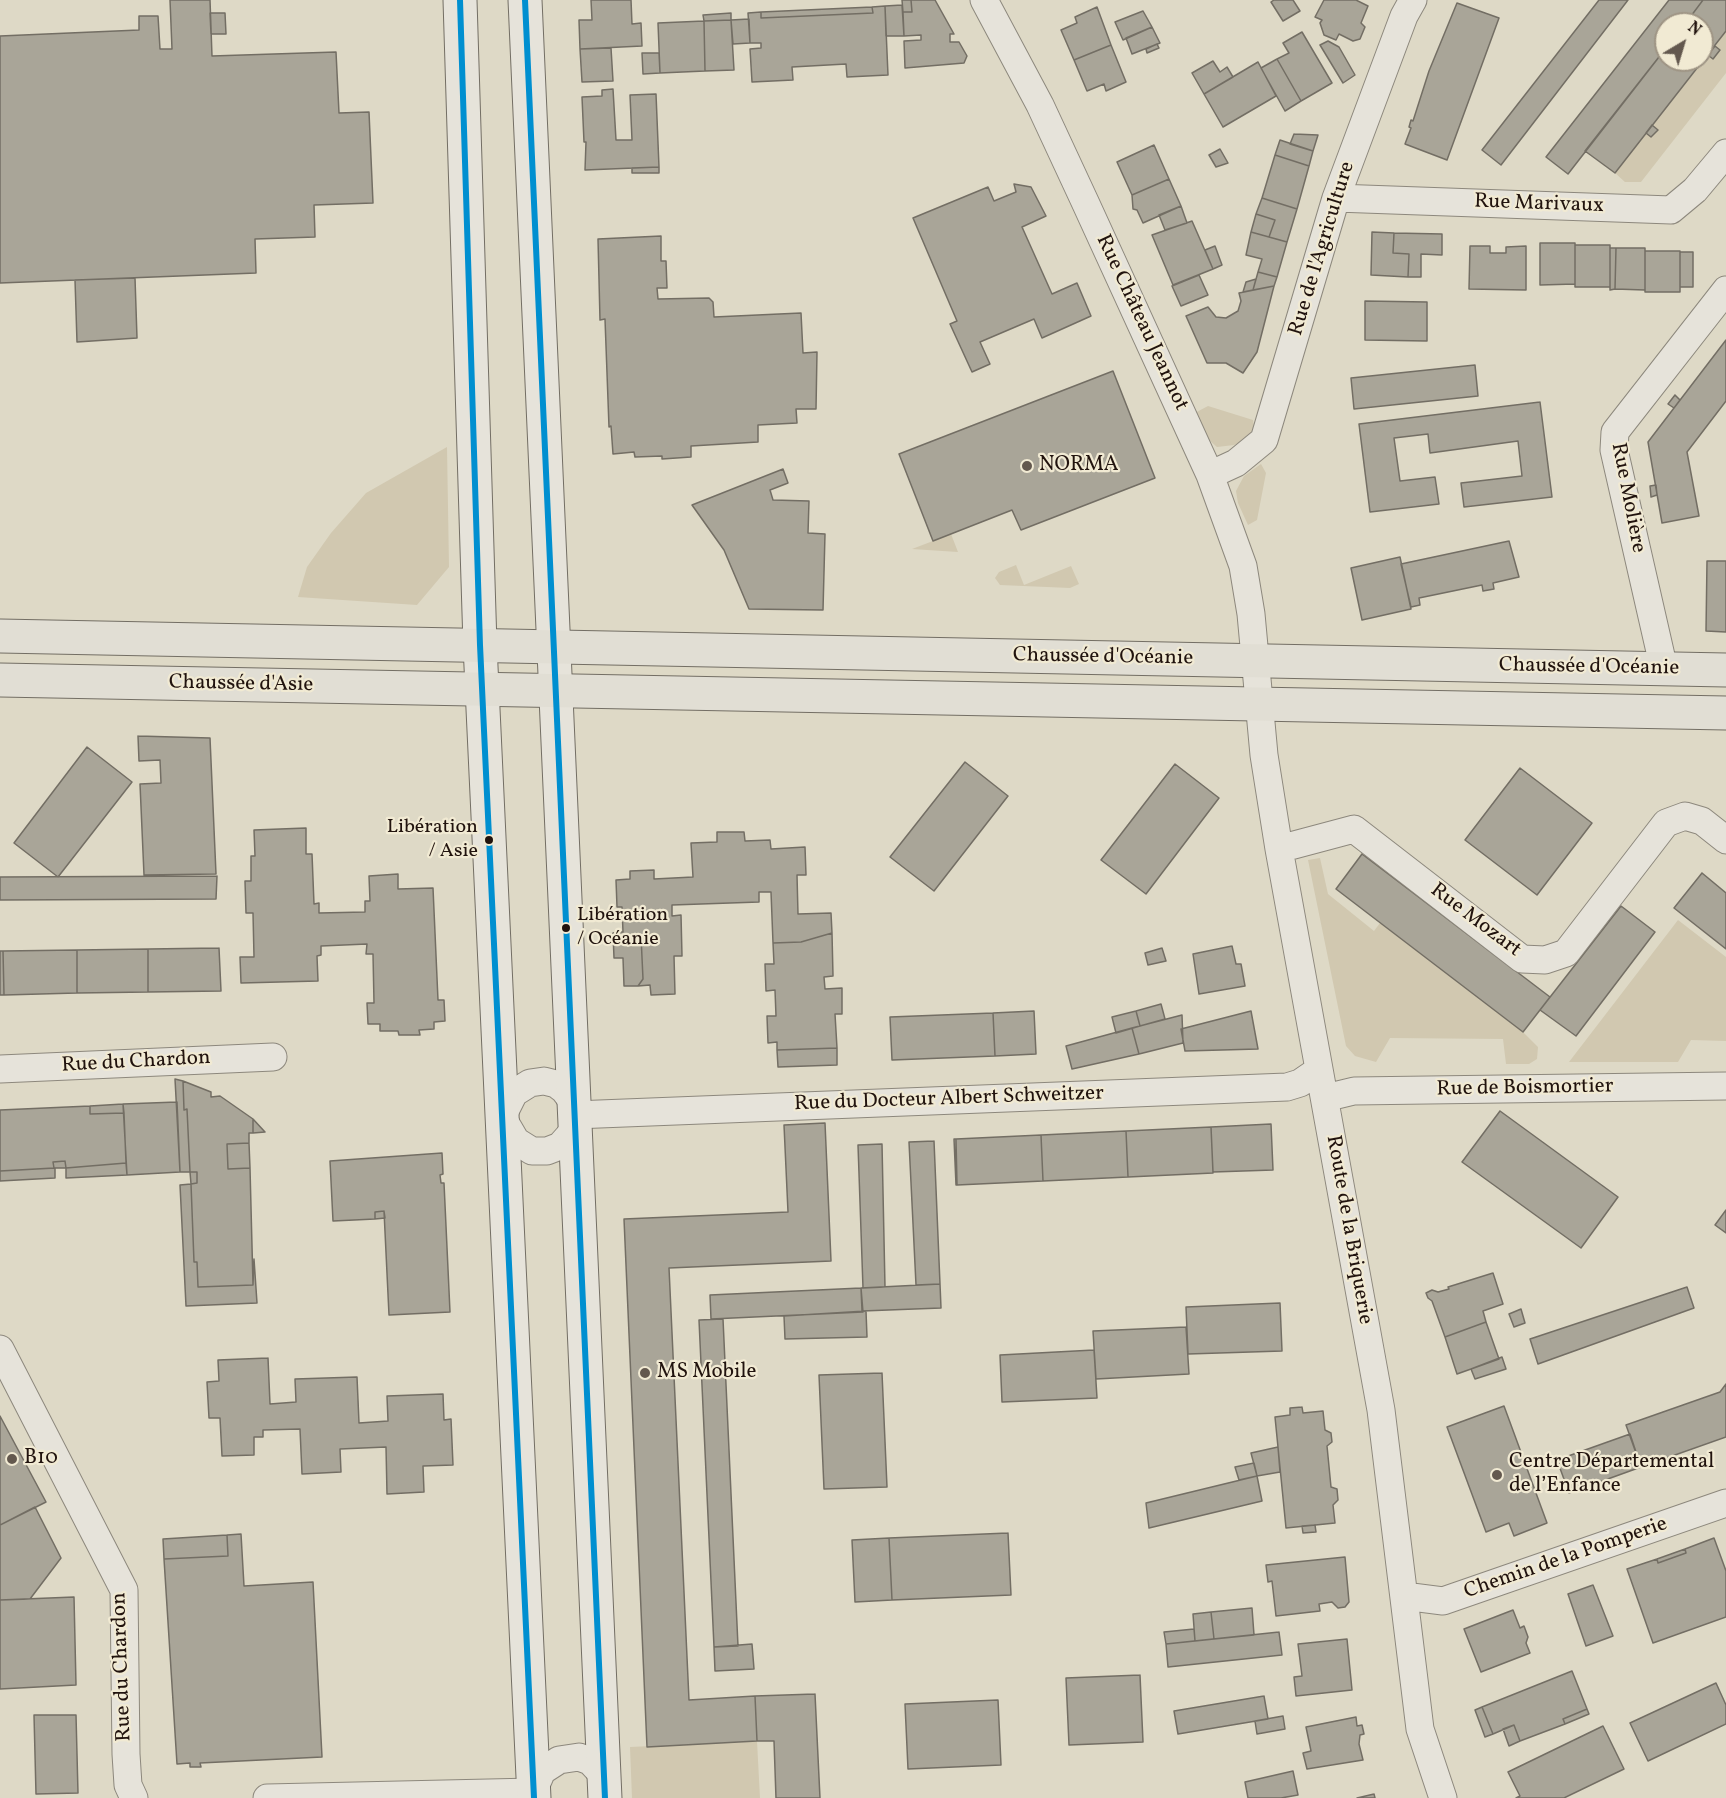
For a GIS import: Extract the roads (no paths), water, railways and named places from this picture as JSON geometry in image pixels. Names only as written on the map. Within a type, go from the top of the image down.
[{"type":"main road","points":[[460,0],[480,645],[535,1796]]},
{"type":"main road","points":[[525,0],[605,1787]]},
{"type":"main road","points":[[0,636],[480,645]]},
{"type":"main road","name":"Chaussée d'Océanie","points":[[480,645],[1726,670]]},
{"type":"main road","name":"Chaussée d'Asie","points":[[0,680],[482,690]]},
{"type":"main road","name":"Chaussée d'Océanie","points":[[482,690],[1726,713]]},
{"type":"street","name":"Rue Château Jeannot","points":[[984,0],[1050,126],[1210,475],[1243,566],[1255,661]]},
{"type":"street","name":"Rue de l'Agriculture","points":[[1210,475],[1236,463],[1264,440],[1336,198],[1404,16],[1413,0]]},
{"type":"street","name":"Rue Marivaux","points":[[1336,198],[1671,210],[1695,190],[1725,158]]},
{"type":"street","name":"Rue Molière","points":[[1664,669],[1614,450],[1615,432],[1726,290]]},
{"type":"street","name":"Route de la Briquerie","points":[[1255,661],[1279,849],[1381,1410],[1420,1730],[1443,1798]]},
{"type":"street","name":"Rue Mozart","points":[[1279,849],[1354,829],[1522,959],[1545,960],[1566,953],[1666,823],[1685,816],[1702,821],[1726,840]]},
{"type":"street","name":"Rue du Chardon","points":[[0,1069],[273,1057]]},
{"type":"street","name":"Rue du Docteur Albert Schweitzer","points":[[574,1115],[1287,1087],[1300,1083],[1319,1070]]},
{"type":"street","points":[[544,1081],[564,1089],[574,1115],[560,1146],[547,1151],[532,1150],[516,1141],[502,1117],[514,1093],[530,1083],[544,1081]]},
{"type":"street","name":"Rue de Boismortier","points":[[1324,1098],[1354,1091],[1726,1086]]},
{"type":"street","name":"Rue du Chardon","points":[[0,1349],[124,1590],[126,1754],[128,1785],[134,1798]]},
{"type":"street","name":"Chemin de la Pomperie","points":[[1404,1596],[1443,1601],[1726,1503]]},
{"type":"street","points":[[267,1798],[535,1796],[542,1771],[559,1760],[579,1757],[590,1761],[605,1787]]},
{"type":"place","name":"NORMA","points":[[1027,466]]},
{"type":"place","name":"Libération / Asie","points":[[489,840]]},
{"type":"place","name":"Libération / Océanie","points":[[566,928]]},
{"type":"place","name":"MS Mobile","points":[[645,1373]]},
{"type":"place","name":"B10","points":[[12,1459]]},
{"type":"place","name":"Centre Départemental de l’Enfance","points":[[1497,1475]]}]
